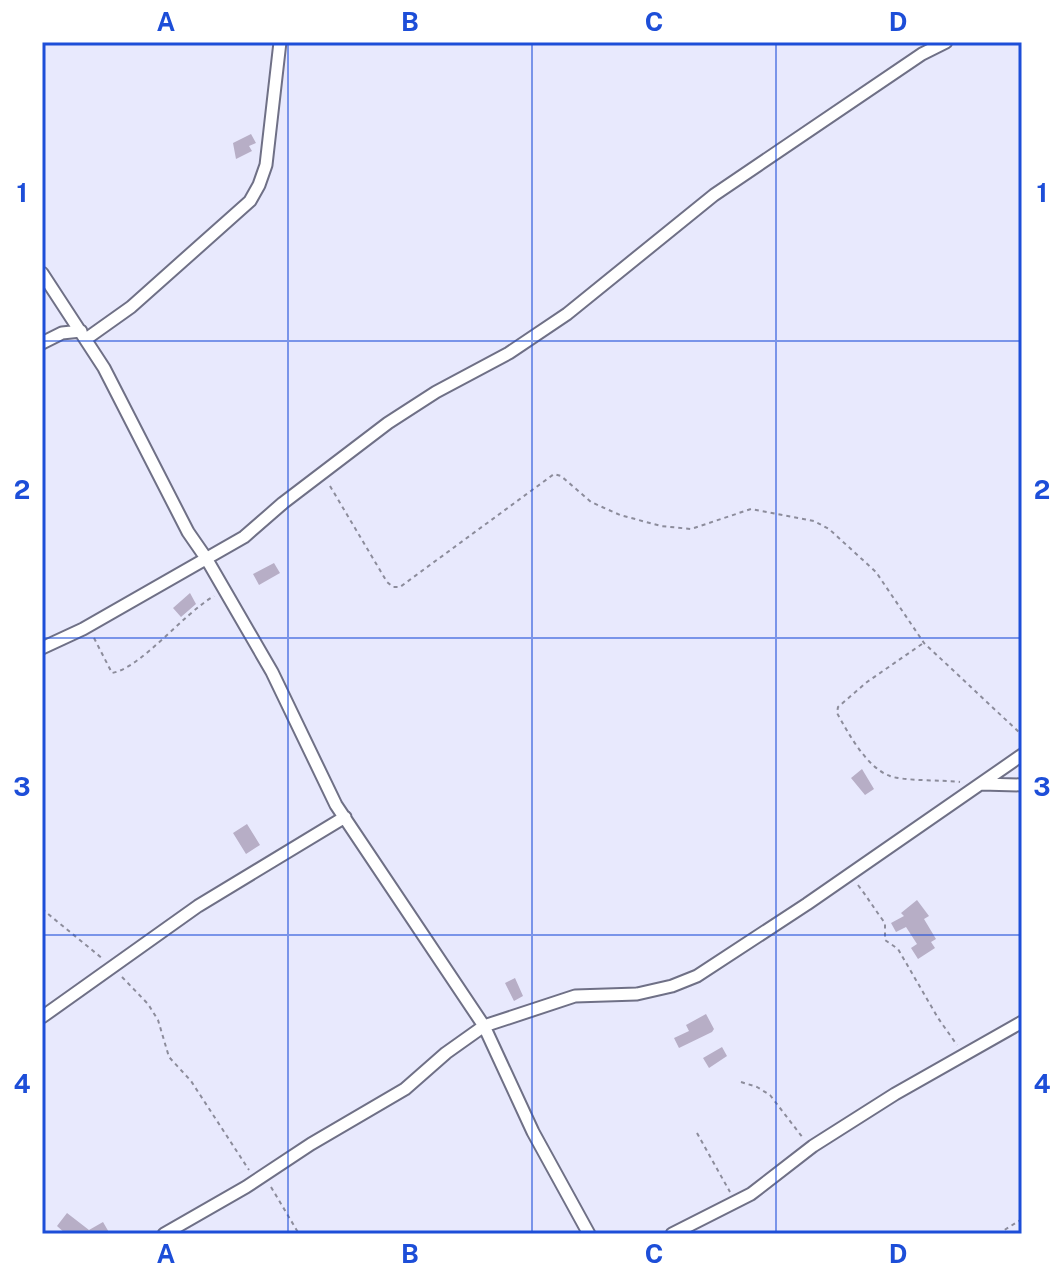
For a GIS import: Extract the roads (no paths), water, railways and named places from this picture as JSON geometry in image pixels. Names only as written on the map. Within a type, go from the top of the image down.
[{"type":"street","points":[[42,343],[62,333],[83,335],[131,307],[250,201],[266,165],[280,42]]},
{"type":"street","points":[[42,648],[86,627],[244,537],[388,423],[436,392],[509,353],[567,314],[714,195],[922,54],[946,42]]},
{"type":"street","points":[[42,273],[104,368],[188,532],[272,672],[345,817],[484,1026],[533,1132],[589,1234]]},
{"type":"street","points":[[164,1234],[405,1089],[446,1053],[484,1026],[575,996],[637,994],[697,976],[850,875],[1022,755]]},
{"type":"street","points":[[981,784],[1022,785]]},
{"type":"street","points":[[42,1017],[198,906],[345,817]]},
{"type":"street","points":[[672,1234],[768,1183],[813,1146],[895,1094],[1022,1022]]}]
